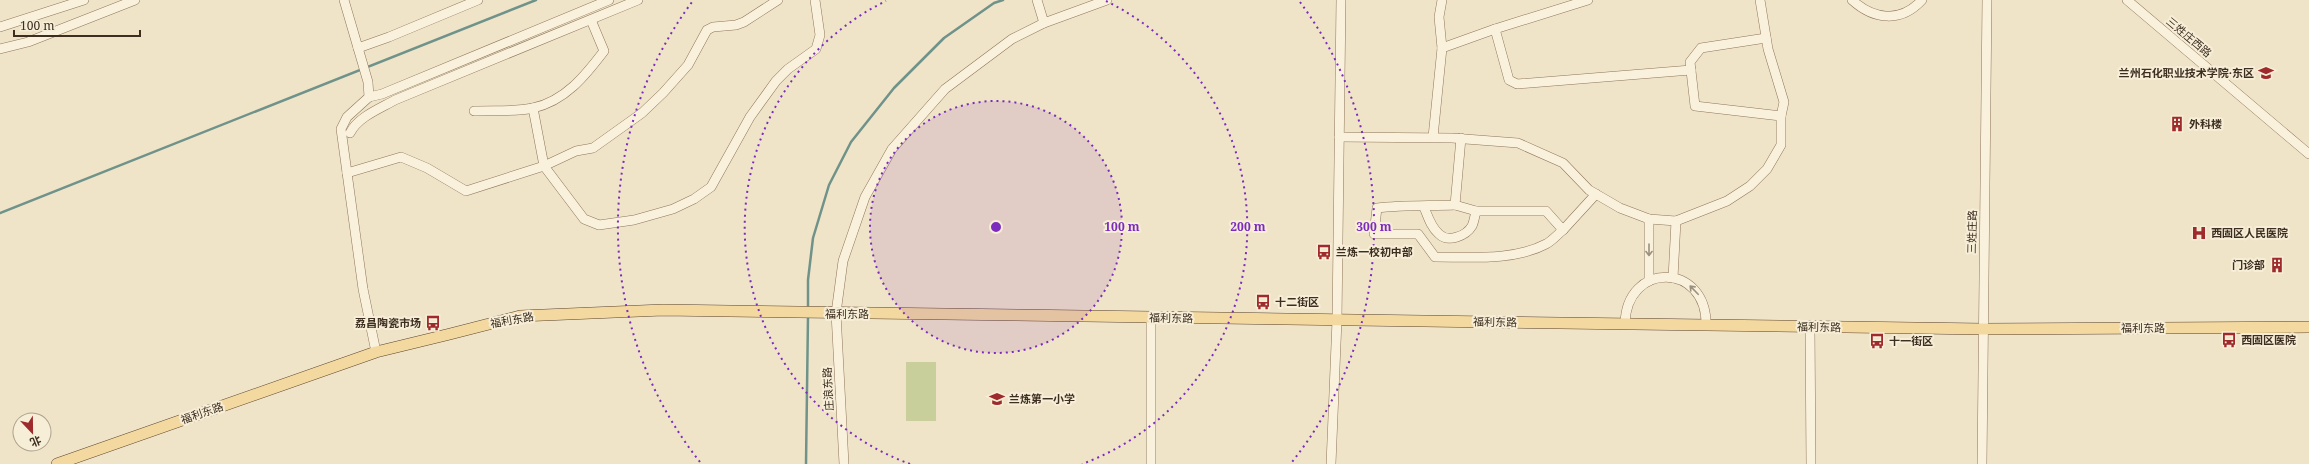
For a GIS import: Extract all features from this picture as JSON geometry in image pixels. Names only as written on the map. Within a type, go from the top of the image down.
[{"type":"main road","name":"福利东路","points":[[57,464],[376,352],[520,316],[663,310],[1983,329],[2309,328]]},
{"type":"street","points":[[0,27],[84,0]]},
{"type":"street","points":[[0,49],[28,42],[135,0]]},
{"type":"street","points":[[344,0],[368,82],[369,97]]},
{"type":"street","points":[[358,48],[389,37],[478,0]]},
{"type":"street","points":[[376,352],[363,289],[341,129],[347,117],[369,97],[382,94],[609,0]]},
{"type":"street","points":[[350,133],[354,126],[368,115],[395,100],[638,0]]},
{"type":"street","points":[[347,173],[401,157],[466,191],[544,166],[566,155],[593,148],[642,113],[688,65],[707,30],[713,27],[736,25],[744,22],[778,0]]},
{"type":"street","points":[[533,108],[544,166],[584,219],[600,225],[634,220],[673,209],[694,199],[711,187],[750,117],[776,81],[788,69],[816,49],[820,35],[816,0]]},
{"type":"street","points":[[1037,0],[1044,23]]},
{"type":"street","name":"庄浪东路","points":[[844,464],[832,313],[843,261],[865,197],[892,149],[945,89],[1012,39],[1044,23],[1107,0]]},
{"type":"street","points":[[1331,464],[1337,320],[1341,0]]},
{"type":"street","points":[[1433,137],[1442,48],[1439,17],[1442,0]]},
{"type":"street","points":[[1442,48],[1495,29],[1588,0]]},
{"type":"street","points":[[1339,137],[1433,137],[1518,143],[1563,162],[1589,190],[1620,208],[1649,219],[1676,221],[1727,201],[1750,186],[1767,169],[1780,145],[1781,116],[1784,102],[1766,38],[1760,0]]},
{"type":"street","points":[[1852,0],[1863,10],[1880,16],[1899,15],[1915,8],[1922,0]]},
{"type":"street","name":"三姓庄路","points":[[1982,464],[1987,0]]},
{"type":"street","name":"三姓庄西路","points":[[2128,0],[2309,154]]},
{"type":"street","points":[[474,111],[533,108],[566,94],[587,74],[604,51],[591,20]]},
{"type":"street","points":[[1495,29],[1509,80],[1518,84],[1691,70]]},
{"type":"street","points":[[1766,38],[1701,48],[1690,62],[1695,106],[1781,116]]},
{"type":"street","points":[[1455,205],[1461,138]]},
{"type":"street","points":[[1563,230],[1546,211],[1476,211],[1455,205],[1424,207],[1406,204],[1377,208],[1374,234],[1418,234],[1435,257],[1521,254],[1547,244],[1563,230],[1596,194]]},
{"type":"street","points":[[1424,207],[1431,225],[1440,236],[1453,239],[1462,235],[1472,227],[1476,211]]},
{"type":"street","points":[[1649,219],[1649,281]]},
{"type":"street","points":[[1673,278],[1676,221]]},
{"type":"street","points":[[1452,257],[1453,239]]},
{"type":"street","points":[[1625,324],[1625,310],[1631,297],[1640,286],[1649,281],[1666,277],[1680,279],[1693,287],[1702,298],[1706,311],[1706,325]]},
{"type":"street","points":[[1151,317],[1151,464]]},
{"type":"street","points":[[1810,327],[1810,464]]},
{"type":"green space","points":[[906,362],[936,362],[936,421],[906,421]]},
{"type":"waterway","points":[[0,213],[536,0]]},
{"type":"waterway","points":[[808,309],[808,280],[813,238],[829,185],[851,142],[894,88],[944,38],[994,3],[1003,0]]},
{"type":"waterway","points":[[806,464],[808,316]]},
{"type":"place","name":"兰州石化职业技术学院·东区","points":[[2266,73]]},
{"type":"place","name":"外科楼","points":[[2177,124]]},
{"type":"place","name":"西固区人民医院","points":[[2199,233]]},
{"type":"place","name":"兰炼一校初中部","points":[[1324,252]]},
{"type":"place","name":"门诊部","points":[[2277,265]]},
{"type":"place","name":"十二街区","points":[[1263,302]]},
{"type":"place","name":"荔昌陶瓷市场","points":[[433,323]]},
{"type":"place","name":"西固区医院","points":[[2229,340]]},
{"type":"place","name":"十一街区","points":[[1877,341]]},
{"type":"place","name":"兰炼第一小学","points":[[997,399]]}]
